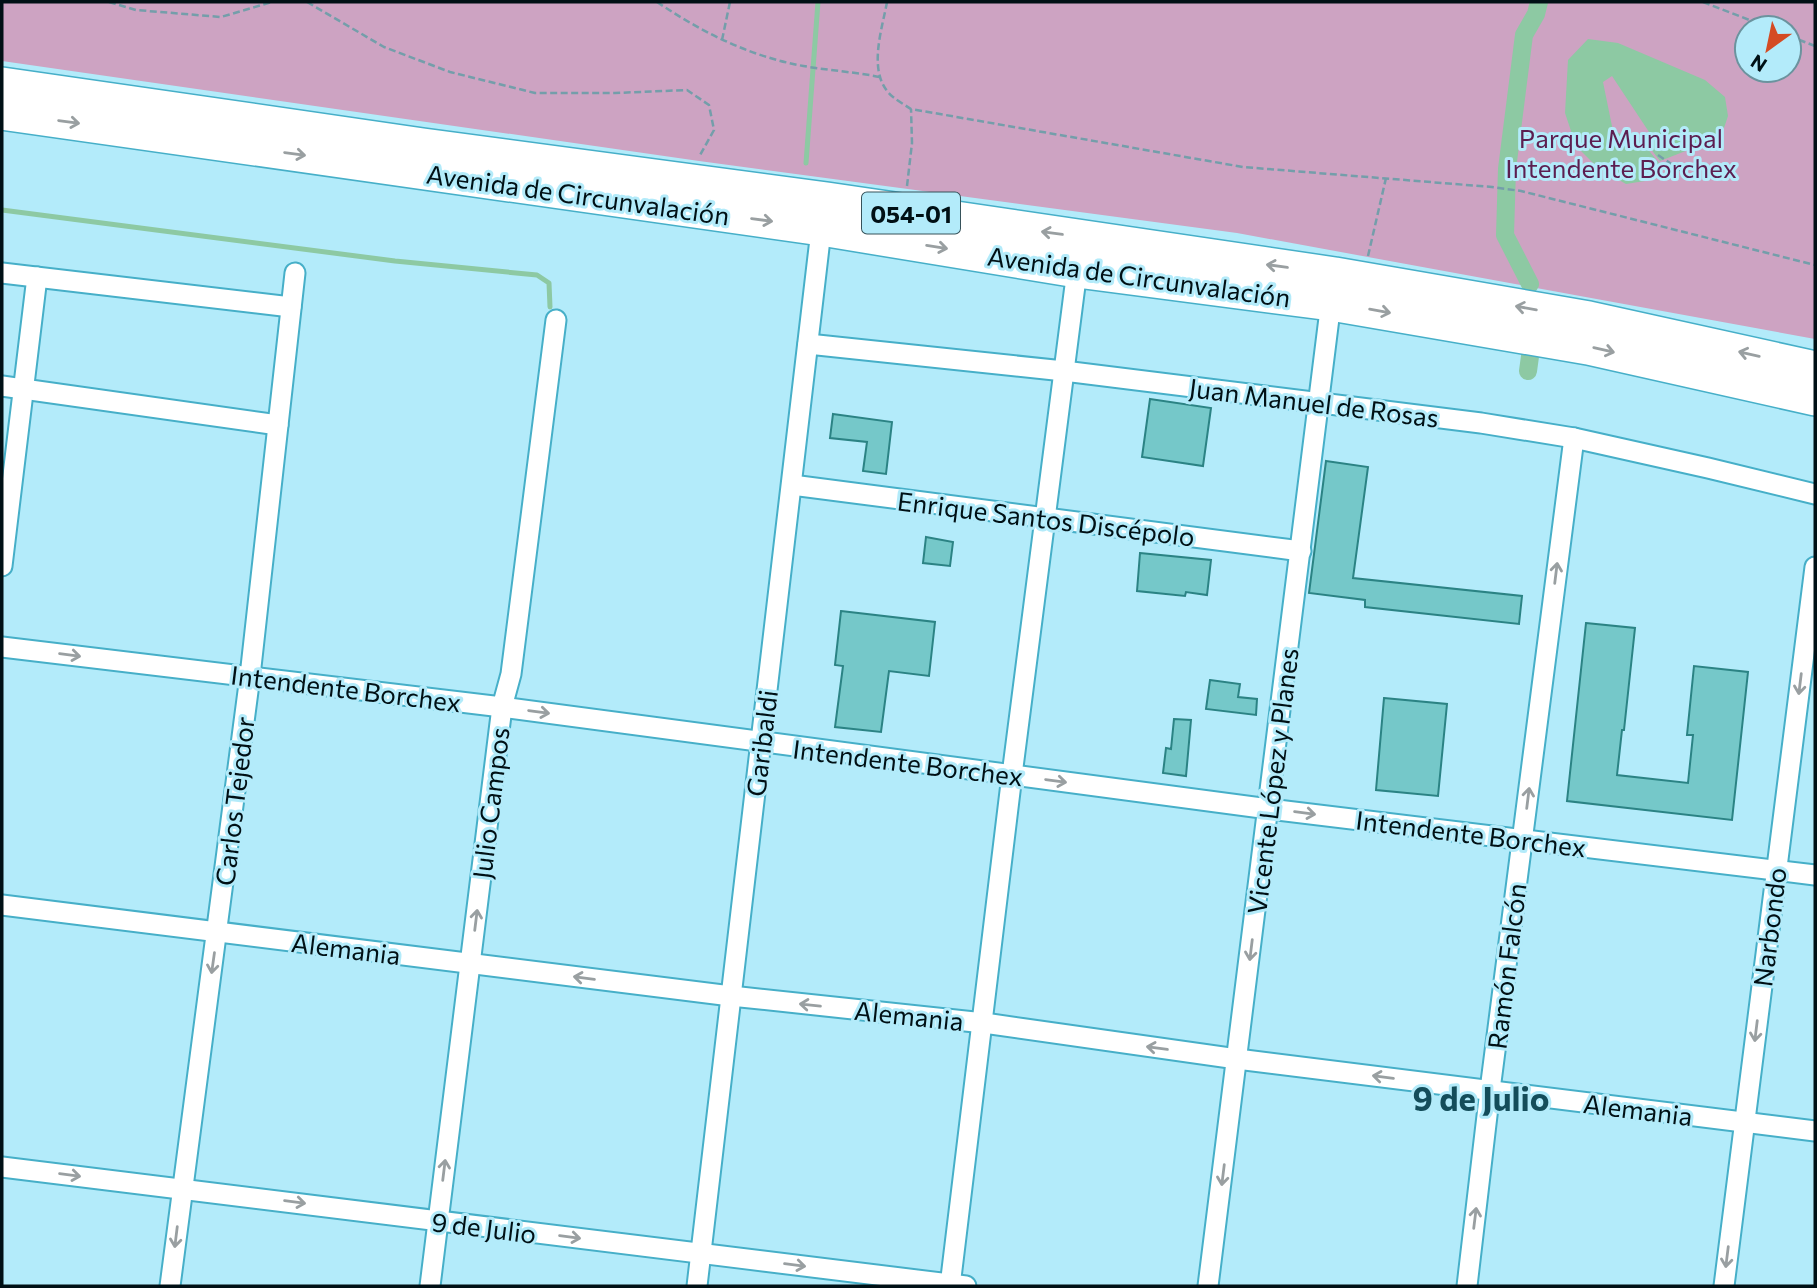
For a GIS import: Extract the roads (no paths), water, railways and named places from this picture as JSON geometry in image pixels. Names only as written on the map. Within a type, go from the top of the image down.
[{"type":"highway","name":"Avenida de Circunvalación","points":[[2,85],[424,146],[676,179],[1077,270],[1344,281],[1588,347],[1815,398]]},
{"type":"highway","name":"Avenida de Circunvalación","points":[[2,112],[1344,281],[1589,319],[1815,369]]},
{"type":"street","name":"Garibaldi","points":[[697,1286],[824,214]]},
{"type":"street","points":[[956,1286],[1012,775],[1077,270]]},
{"type":"street","points":[[2,273],[291,307]]},
{"type":"street","name":"Carlos Tejedor","points":[[170,1286],[250,676],[295,273]]},
{"type":"street","points":[[2,566],[37,277]]},
{"type":"street","name":"Vicente López y Planes","points":[[1209,1286],[1319,403],[1344,281]]},
{"type":"street","name":"Julio Campos","points":[[430,1286],[502,707],[511,674],[556,320]]},
{"type":"street","name":"Juan Manuel de Rosas","points":[[808,344],[1064,371],[1481,423],[1574,438],[1815,494]]},
{"type":"street","points":[[2,386],[278,425]]},
{"type":"street","name":"Ramón Falcón","points":[[1467,1286],[1574,438]]},
{"type":"street","name":"Enrique Santos Discépolo","points":[[792,485],[1301,551]]},
{"type":"street","name":"Narbondo","points":[[1724,1286],[1815,568]]},
{"type":"street","name":"Intendente Borchex","points":[[2,647],[502,707],[1269,809],[1815,875]]},
{"type":"street","name":"Alemania","points":[[2,905],[732,996],[984,1023],[1237,1059],[1815,1131]]},
{"type":"street","name":"9 de Julio","points":[[2,1167],[956,1286]]},
{"type":"waterway","points":[[806,163],[818,2]]},
{"type":"waterway","points":[[1530,284],[1505,235],[1507,169],[1524,35],[1536,14],[1539,2]]},
{"type":"waterway","points":[[2,210],[395,261],[537,275],[549,283],[550,307]]},
{"type":"waterway","points":[[1528,371],[1531,349]]},
{"type":"district","name":"9 de Julio","points":[[1481,1097]]},
{"type":"park label","name":"Parque Municipal Intendente Borchex","points":[[1621,152]]}]
